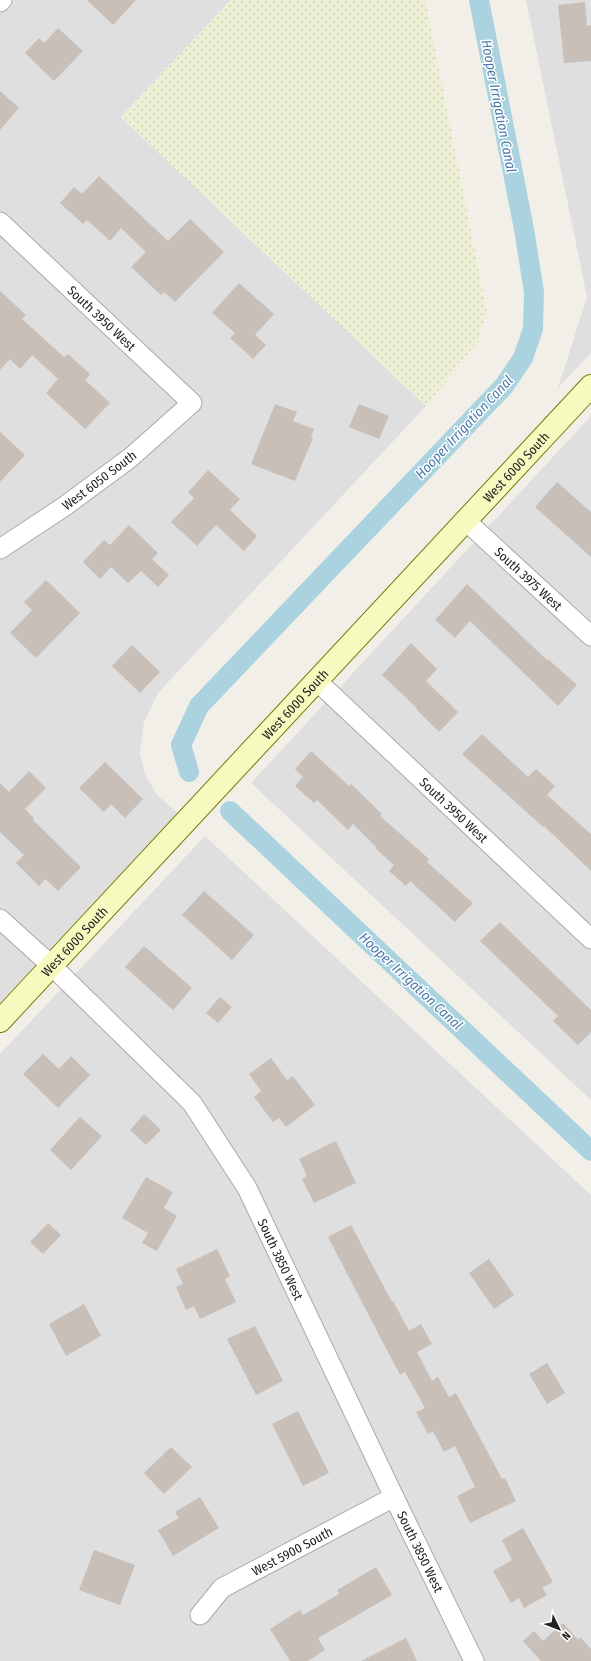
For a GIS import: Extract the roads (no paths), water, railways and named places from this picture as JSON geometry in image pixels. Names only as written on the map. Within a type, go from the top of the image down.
[{"type":"street","name":"South 3950 West","points":[[6,228],[192,404]]},
{"type":"street","name":"West 6000 South","points":[[0,1022],[591,386]]},
{"type":"street","name":"West 6050 South","points":[[0,549],[65,506],[130,458],[192,404]]},
{"type":"street","name":"South 3975 West","points":[[466,521],[591,636]]},
{"type":"street","name":"South 3950 West","points":[[317,681],[591,939]]},
{"type":"street","name":"South 3850 West","points":[[0,918],[52,966],[192,1103],[247,1188],[474,1661]]},
{"type":"street","name":"West 5900 South","points":[[200,1615],[222,1588],[394,1497]]},
{"type":"waterway","name":"Hooper Irrigation Canal","points":[[189,772],[181,745],[199,706],[504,386],[523,358],[533,329],[534,292],[524,229],[479,0]]},
{"type":"waterway","name":"Hooper Irrigation Canal","points":[[230,811],[591,1151]]}]
